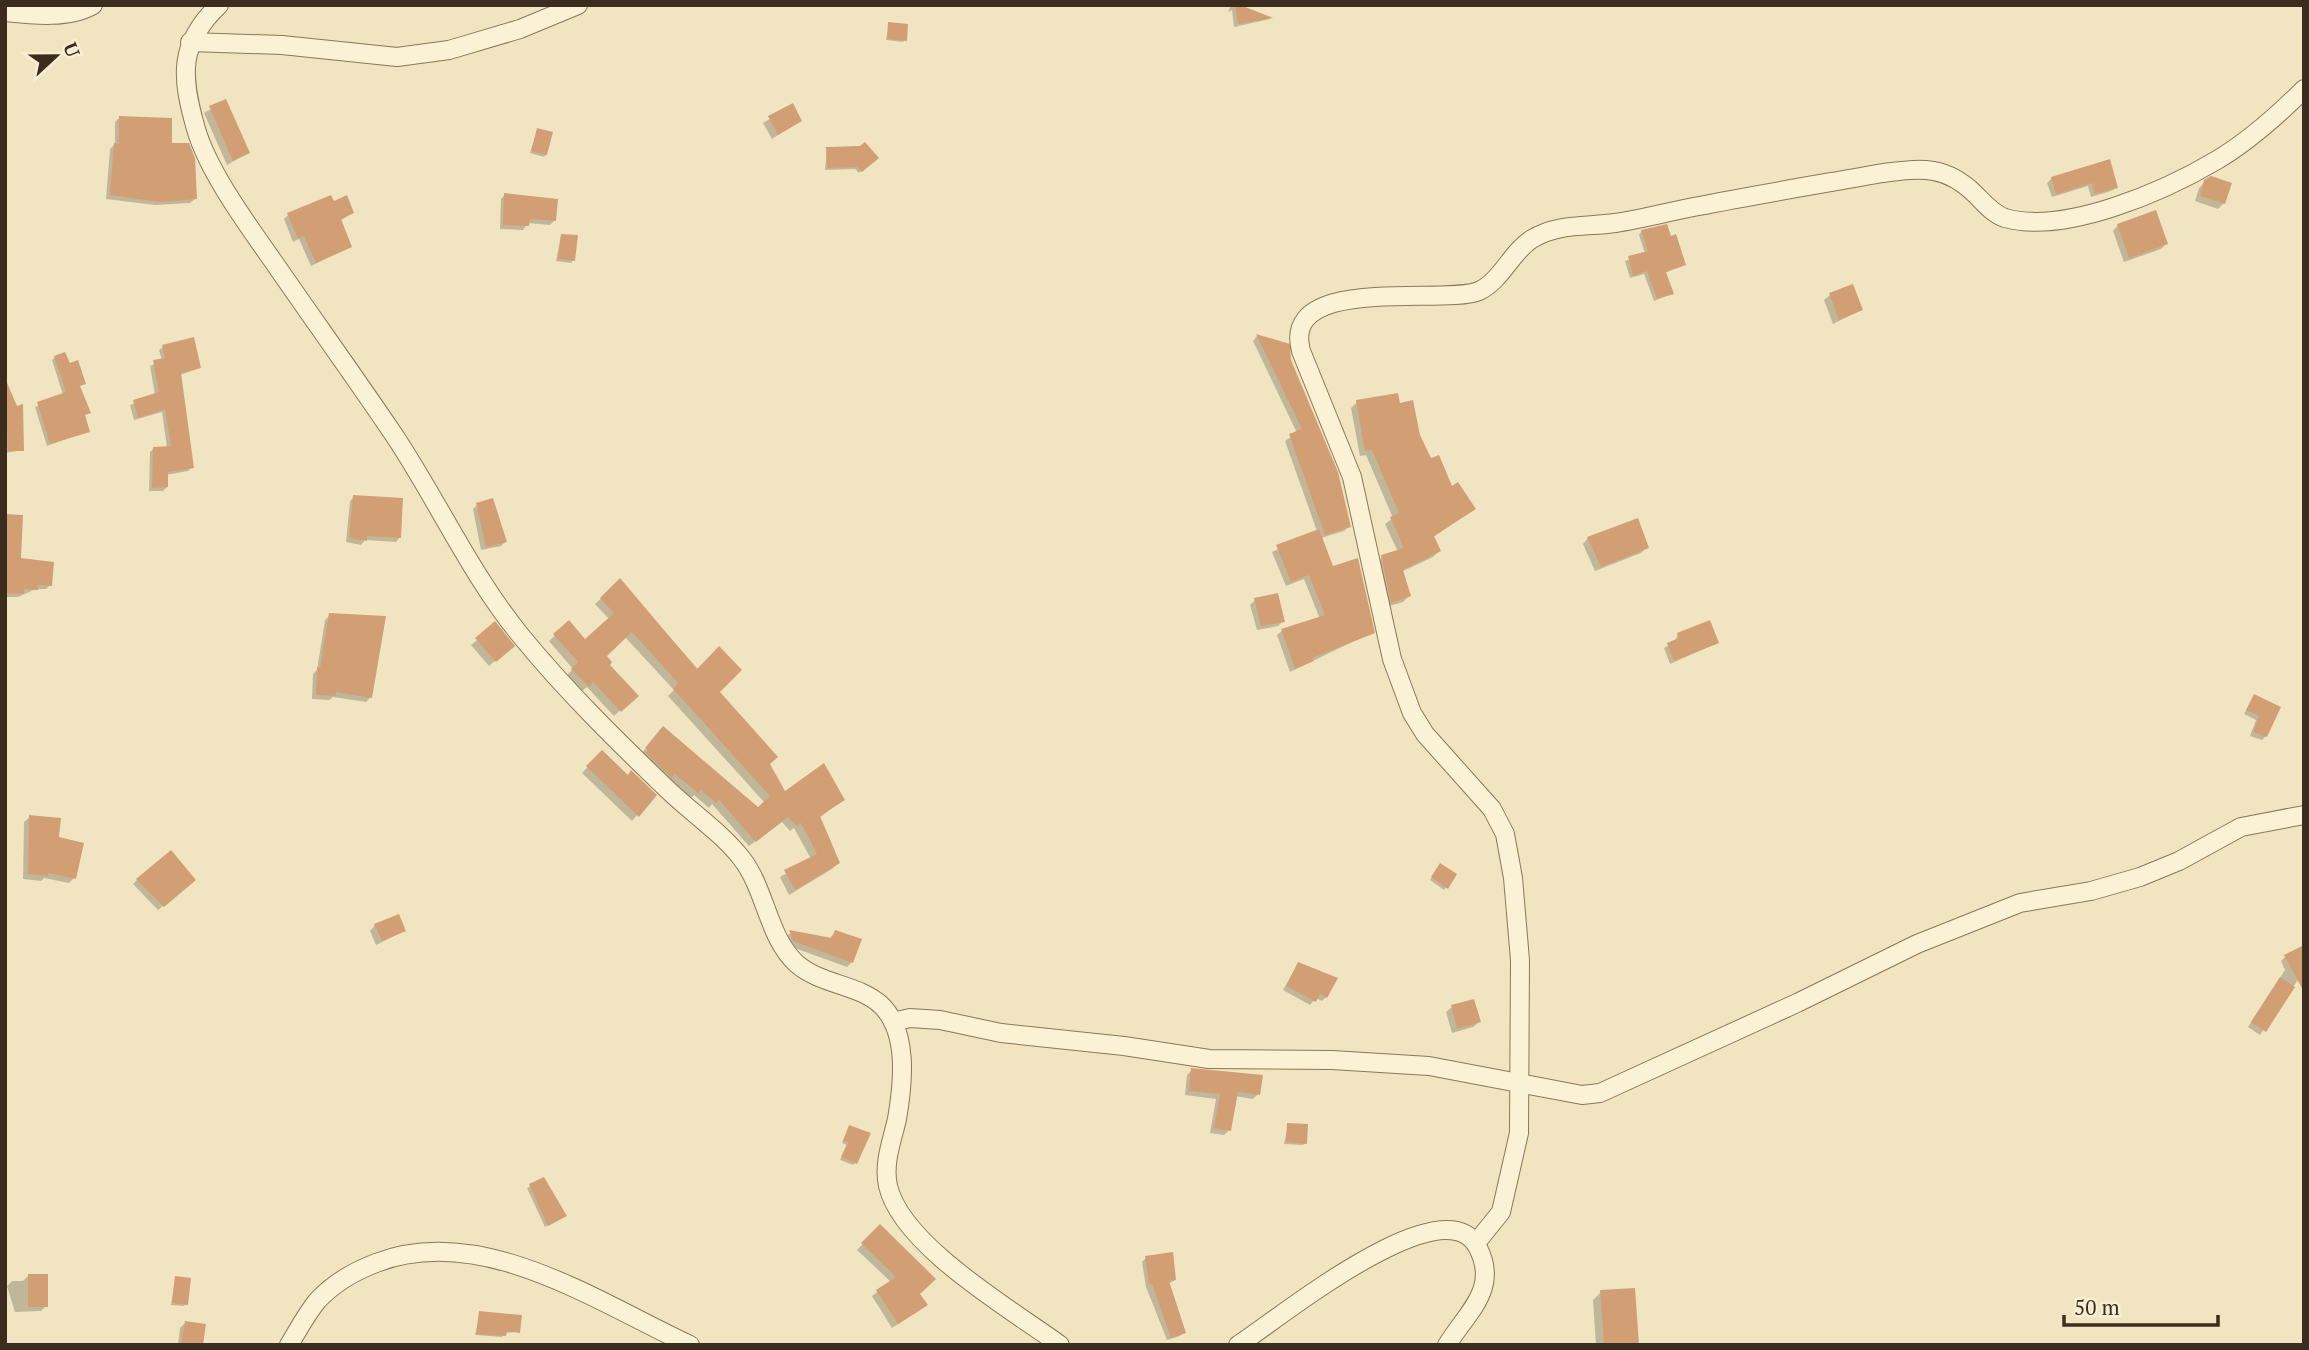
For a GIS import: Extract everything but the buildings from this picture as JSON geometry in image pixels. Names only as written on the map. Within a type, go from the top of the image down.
[{"type":"street","points":[[5,12],[57,14],[83,11],[93,5]]},
{"type":"street","points":[[219,5],[202,21],[190,42],[184,65],[197,134],[238,210],[394,436],[511,624],[614,739],[745,862],[778,937],[796,963],[826,981],[856,991],[880,1004],[893,1022],[901,1052],[897,1119],[887,1156],[888,1186],[906,1223],[932,1251],[1060,1345]]},
{"type":"street","points":[[190,42],[282,45],[397,57],[449,50],[520,29],[578,5]]},
{"type":"street","points":[[1476,1243],[1501,1212],[1519,1133],[1520,960],[1513,878],[1505,834],[1492,809],[1425,734],[1402,689],[1392,659],[1352,477],[1301,351],[1297,337],[1300,328],[1320,310],[1370,295],[1453,295],[1480,290],[1532,239],[1561,229],[1614,223],[1883,173],[1924,168],[1946,174],[1962,181],[2001,217],[2024,222],[2053,221],[2093,212],[2165,187],[2218,160],[2275,118],[2304,89]]},
{"type":"street","points":[[893,1022],[910,1018],[940,1020],[1001,1032],[1209,1059],[1332,1060],[1429,1066],[1582,1095],[1600,1093],[1797,1003],[1917,944],[2020,903],[2091,891],[2140,877],[2179,861],[2241,827],[2304,815]]},
{"type":"street","points":[[1238,1345],[1348,1269],[1392,1245],[1438,1230],[1464,1233],[1476,1243],[1485,1264],[1486,1282],[1480,1297],[1447,1345]]},
{"type":"street","points":[[289,1345],[319,1300],[353,1272],[400,1254],[449,1250],[510,1262],[639,1317],[690,1345]]}]
